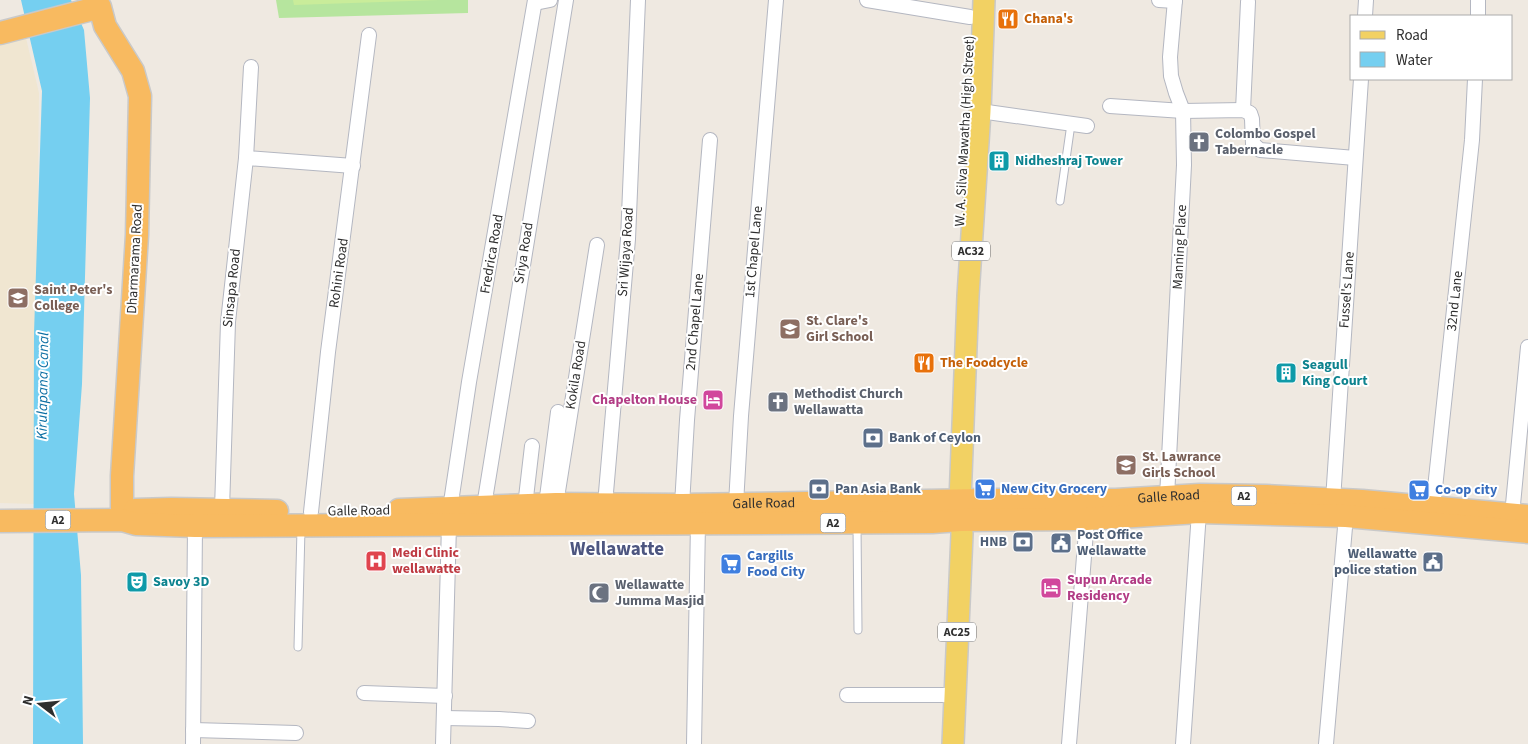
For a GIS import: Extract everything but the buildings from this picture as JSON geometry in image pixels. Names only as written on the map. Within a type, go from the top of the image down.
[{"type":"highway","name":"Dharmarama Road","points":[[6,31],[100,7],[105,26],[133,71],[140,96],[137,235],[122,482],[122,520]]},
{"type":"highway","name":"Galle Road","points":[[9,521],[122,520],[136,524],[195,526],[306,519],[449,517],[698,523],[856,522],[953,511],[1167,496],[1252,496],[1340,508]]},
{"type":"highway","name":"Galle Road","points":[[449,517],[484,506],[736,504],[953,511],[1087,519],[1199,512],[1340,508],[1362,501],[1528,532]]},
{"type":"highway","name":"Galle Road","points":[[122,520],[135,510],[222,510],[306,519]]},
{"type":"highway","name":"Galle Road","points":[[1435,515],[1520,515]]},
{"type":"main road","name":"W. A. Silva Mawatha (High Street)","points":[[953,511],[980,111],[984,0]]},
{"type":"main road","name":"W. A. Silva Mawatha (High Street)","points":[[953,511],[971,8]]},
{"type":"main road","name":"AC25","points":[[953,511],[962,534],[953,744]]},
{"type":"street","points":[[535,2],[550,0]]},
{"type":"street","name":"Sriya Road","points":[[484,506],[566,0]]},
{"type":"street","name":"Sri Wijaya Road","points":[[605,504],[628,239],[638,0]]},
{"type":"street","name":"1st Chapel Lane","points":[[736,504],[742,406],[776,0]]},
{"type":"street","points":[[867,0],[971,8]]},
{"type":"street","points":[[1159,0],[1175,1]]},
{"type":"street","points":[[1365,15],[1366,0]]},
{"type":"street","points":[[1478,0],[1478,15]]},
{"type":"street","name":"Manning Place","points":[[1167,496],[1183,175],[1183,111],[1171,76],[1170,57],[1175,1]]},
{"type":"street","name":"Fredrica Road","points":[[444,744],[449,517],[469,382],[535,2]]},
{"type":"street","points":[[1243,110],[1248,2]]},
{"type":"street","name":"Rohini Road","points":[[306,519],[369,35]]},
{"type":"street","name":"Sinsapa Road","points":[[222,510],[228,322],[246,158],[251,66]]},
{"type":"street","name":"Fussel's Lane","points":[[1326,744],[1340,508],[1355,158],[1361,80]]},
{"type":"street","name":"32nd Lane","points":[[1435,515],[1472,140],[1475,80]]},
{"type":"street","points":[[1110,106],[1183,111],[1243,110],[1250,113],[1253,144],[1260,150],[1355,158]]},
{"type":"street","points":[[980,111],[1087,126]]},
{"type":"street","name":"2nd Chapel Lane","points":[[682,505],[687,420],[710,140]]},
{"type":"street","points":[[246,158],[353,166]]},
{"type":"street","name":"Kokila Road","points":[[542,505],[597,245]]},
{"type":"street","points":[[1520,515],[1528,346]]},
{"type":"street","points":[[542,505],[558,412]]},
{"type":"street","points":[[532,446],[542,505]]},
{"type":"street","points":[[1183,744],[1199,512]]},
{"type":"street","points":[[1069,744],[1087,519]]},
{"type":"street","points":[[694,744],[698,523]]},
{"type":"street","points":[[195,526],[193,737],[296,733]]},
{"type":"street","points":[[364,693],[445,696]]},
{"type":"street","points":[[847,695],[955,695]]},
{"type":"street","points":[[444,718],[528,721]]},
{"type":"lane","points":[[1060,201],[1070,124]]},
{"type":"lane","points":[[298,647],[306,519]]},
{"type":"lane","points":[[856,522],[858,630]]},
{"type":"shaded area","name":"Saint Peter's College","points":[[26,38],[39,93],[34,504],[0,503],[0,43]]},
{"type":"green space","points":[[276,0],[468,0],[468,13],[279,18]]},
{"type":"green space","points":[[293,0],[439,0],[294,5]]},
{"type":"water","name":"Kirulapana Canal","points":[[21,0],[71,0],[84,30],[90,98],[82,384],[74,494],[81,575],[83,744],[33,744],[34,333],[42,91]]},
{"type":"place","name":"Chana's","points":[[1008,19]]},
{"type":"place","name":"Colombo Gospel Tabernacle","points":[[1199,142]]},
{"type":"place","name":"Nidheshraj Tower","points":[[999,161]]},
{"type":"place","name":"Saint Peter's College","points":[[18,298]]},
{"type":"place","name":"St. Clare's Girl School","points":[[790,329]]},
{"type":"place","name":"The Foodcycle","points":[[924,363]]},
{"type":"place","name":"Seagull King Court","points":[[1286,373]]},
{"type":"place","name":"Chapelton House","points":[[713,400]]},
{"type":"place","name":"Methodist Church Wellawatta","points":[[778,402]]},
{"type":"place","name":"Bank of Ceylon","points":[[873,438]]},
{"type":"place","name":"St. Lawrance Girls School","points":[[1126,465]]},
{"type":"place","name":"Pan Asia Bank","points":[[819,489]]},
{"type":"place","name":"New City Grocery","points":[[985,489]]},
{"type":"place","name":"Co-op city","points":[[1419,490]]},
{"type":"place","name":"HNB","points":[[1023,542]]},
{"type":"place","name":"Post Office Wellawatte","points":[[1061,543]]},
{"type":"place","name":"Medi Clinic wellawatte","points":[[376,561]]},
{"type":"place","name":"Wellawatte police station","points":[[1433,562]]},
{"type":"place","name":"Cargills Food City","points":[[731,564]]},
{"type":"place","name":"Savoy 3D","points":[[137,582]]},
{"type":"place","name":"Supun Arcade Residency","points":[[1051,588]]},
{"type":"place","name":"Wellawatte Jumma Masjid","points":[[599,593]]},
{"type":"district","name":"Wellawatte","points":[[617,549]]}]
